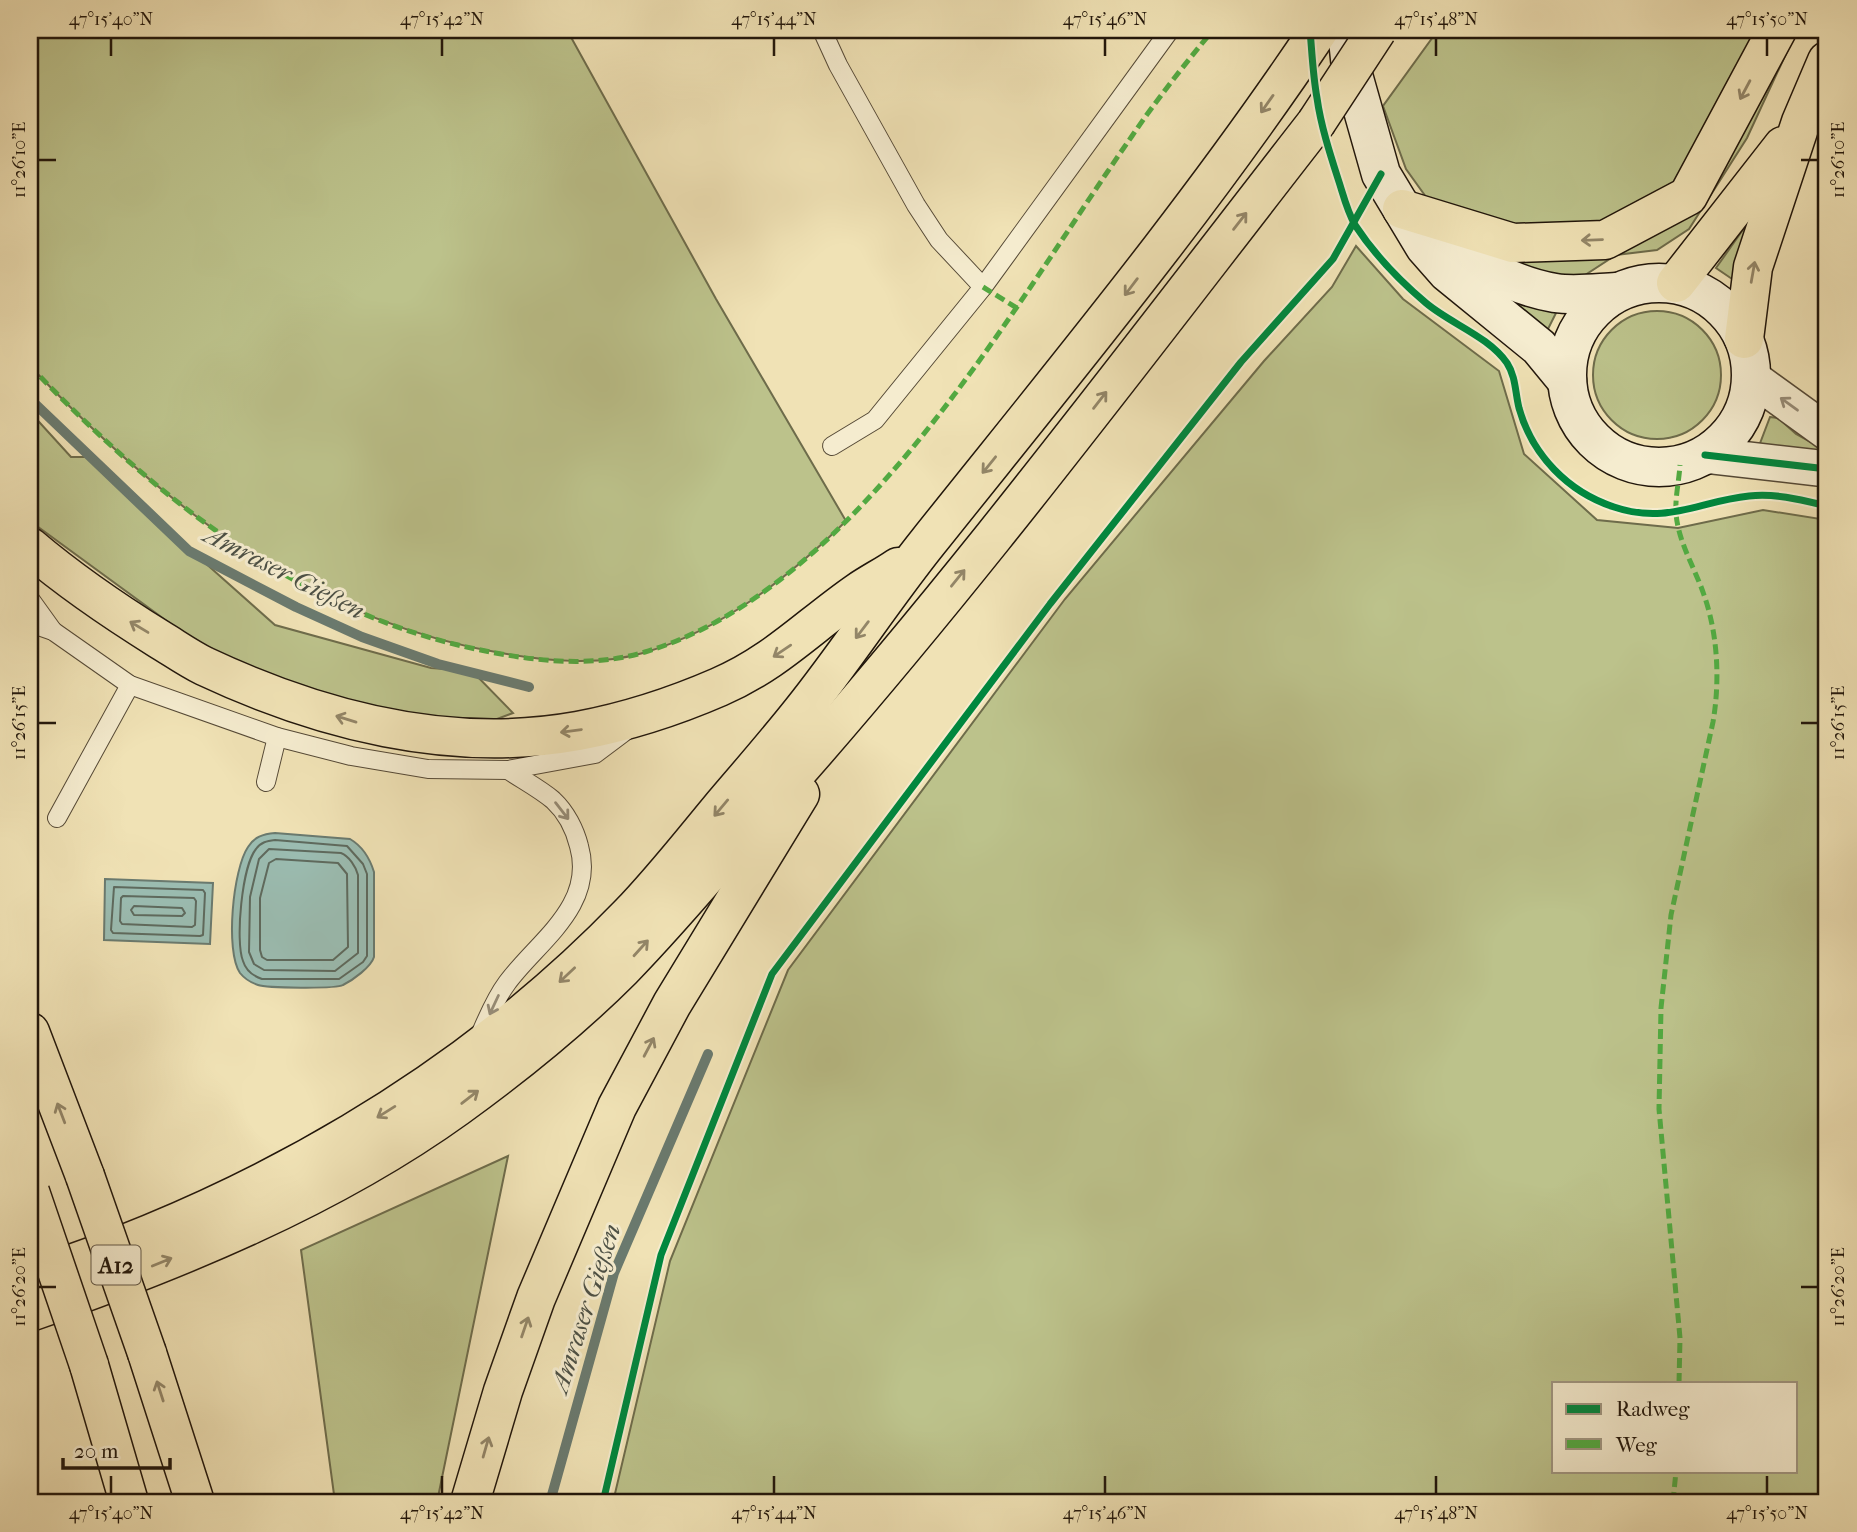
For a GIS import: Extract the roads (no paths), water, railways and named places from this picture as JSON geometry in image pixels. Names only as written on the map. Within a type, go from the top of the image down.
[{"type":"main road","points":[[1347,30],[1351,68],[1381,174],[1425,247],[1447,272],[1539,347],[1567,381]]},
{"type":"main road","points":[[30,1312],[100,1287],[271,1214],[337,1181],[455,1109],[570,1018],[623,967],[844,720],[1034,484],[1316,123],[1377,30]]},
{"type":"main road","points":[[1402,209],[1513,243],[1605,240],[1688,196],[1777,30]]},
{"type":"main road","points":[[30,1278],[77,1263],[249,1188],[376,1119],[472,1054],[557,984],[631,913],[803,710],[918,555],[1225,163],[1313,39]]},
{"type":"main road","points":[[1744,339],[1753,267],[1801,122],[1827,61]]},
{"type":"main road","points":[[1676,283],[1801,122]]},
{"type":"main road","points":[[1402,209],[1452,247],[1511,280],[1535,289],[1558,293],[1616,292]]},
{"type":"main road","points":[[1645,282],[1676,283],[1697,290],[1715,301],[1731,316],[1744,339],[1751,365],[1750,392],[1741,417],[1726,439],[1705,455],[1680,465],[1651,468],[1622,460],[1597,444],[1578,421],[1568,394],[1567,364],[1574,335],[1592,310],[1616,292],[1645,282]]},
{"type":"main road","points":[[30,547],[114,612],[202,665],[282,699],[363,724],[435,735],[505,738],[577,731],[646,715],[720,687],[788,648],[857,593],[918,555]]},
{"type":"main road","points":[[470,1502],[503,1391],[536,1298],[617,1107],[671,1004],[760,863],[844,720]]},
{"type":"main road","name":"A12","points":[[30,1032],[85,1176],[147,1353],[195,1502]]},
{"type":"main road","name":"A12","points":[[30,1192],[89,1365],[129,1502]]},
{"type":"street","points":[[1751,377],[1827,432]]},
{"type":"street","points":[[1705,455],[1827,469]]},
{"type":"lane","points":[[822,30],[838,65],[916,205],[939,240],[983,287]]},
{"type":"lane","points":[[832,446],[875,420],[983,287],[1170,30]]},
{"type":"lane","points":[[30,599],[53,631]]},
{"type":"lane","points":[[30,623],[53,631],[130,685],[277,737],[351,756],[428,769],[508,770],[595,754],[646,715]]},
{"type":"lane","points":[[57,818],[130,685]]},
{"type":"lane","points":[[266,782],[277,737]]},
{"type":"lane","points":[[472,1054],[498,995],[561,923],[580,883],[581,852],[570,822],[554,801],[508,770]]},
{"type":"water","points":[[275,833],[350,839],[362,849],[370,862],[374,872],[374,957],[366,969],[343,985],[315,988],[258,985],[240,973],[235,962],[232,929],[238,873],[250,844],[259,837]]},
{"type":"water","points":[[105,879],[213,883],[210,944],[104,940]]},
{"type":"waterway","name":"Amraser Gießen","points":[[30,399],[189,551],[296,607],[362,637],[438,664],[529,687]]},
{"type":"waterway","name":"Amraser Gießen","points":[[550,1502],[614,1273],[708,1054]]}]
